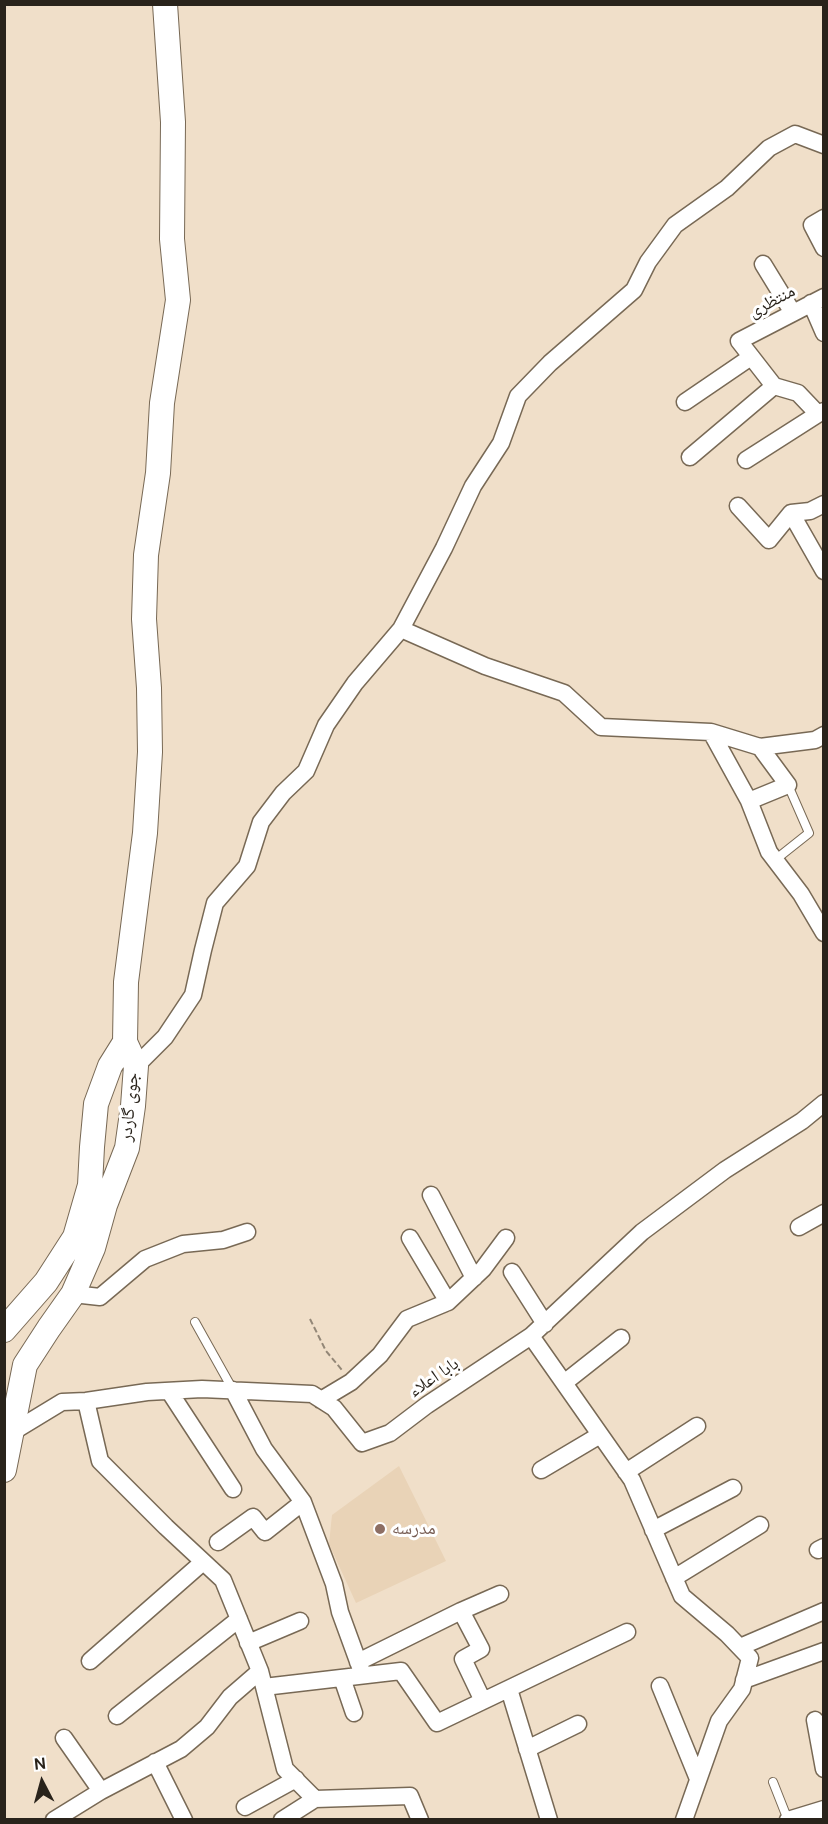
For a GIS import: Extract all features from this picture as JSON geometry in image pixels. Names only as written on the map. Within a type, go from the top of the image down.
[{"type":"street","points":[[125,1042],[126,982],[145,833],[150,752],[149,688],[144,619],[146,555],[159,473],[162,404],[178,300],[172,239],[173,122],[165,4]]},
{"type":"street","points":[[136,1066],[165,1037],[193,995],[215,903],[247,866],[261,822],[283,793],[306,771],[326,725],[355,683],[401,629],[444,548],[473,486],[501,443],[518,396],[559,355],[634,290],[648,262],[675,225],[728,188],[769,148],[795,134],[824,145]]},
{"type":"street","points":[[824,218],[812,225],[824,248]]},
{"type":"street","points":[[764,264],[793,313]]},
{"type":"street","points":[[817,300],[824,333]]},
{"type":"street","name":"منتظری","points":[[751,357],[739,341],[817,300]]},
{"type":"street","points":[[685,402],[751,357],[774,386],[798,393],[821,412],[746,460]]},
{"type":"street","points":[[690,457],[774,386]]},
{"type":"street","points":[[738,506],[769,540],[791,513],[810,511],[824,504]]},
{"type":"street","points":[[791,513],[824,571]]},
{"type":"street","points":[[401,629],[485,666],[564,693],[601,727],[711,732],[760,747],[815,740],[824,735]]},
{"type":"street","points":[[711,732],[749,801],[769,852],[815,912],[824,933]]},
{"type":"street","points":[[749,801],[788,785],[760,747]]},
{"type":"street","name":"جوی گاردر","points":[[4,1470],[25,1365],[74,1294],[93,1248],[105,1204],[127,1148],[136,1066],[125,1042]]},
{"type":"street","name":"جوی گاردر","points":[[4,1330],[46,1282],[75,1237],[90,1185],[96,1104],[110,1066],[125,1042]]},
{"type":"street","name":"بابا اعلاء","points":[[11,1433],[62,1402],[86,1401],[147,1392],[202,1389],[312,1394],[334,1408],[362,1443],[390,1433],[427,1405],[531,1336],[642,1233],[725,1170],[802,1121],[824,1103]]},
{"type":"street","points":[[431,1195],[474,1278]]},
{"type":"street","points":[[799,1227],[824,1213]]},
{"type":"street","points":[[46,1282],[74,1294],[100,1297],[145,1259],[183,1244],[222,1240],[247,1232]]},
{"type":"street","points":[[410,1238],[448,1302]]},
{"type":"street","points":[[321,1400],[351,1382],[380,1355],[407,1320],[448,1302],[483,1269],[506,1238]]},
{"type":"street","points":[[512,1272],[545,1324]]},
{"type":"street","points":[[531,1336],[632,1480],[681,1596],[727,1634],[750,1658],[742,1689],[719,1721],[684,1820]]},
{"type":"street","points":[[564,1383],[621,1338]]},
{"type":"street","points":[[233,1390],[264,1449],[303,1502],[334,1584],[340,1612],[361,1669]]},
{"type":"street","points":[[169,1391],[233,1489]]},
{"type":"street","points":[[86,1401],[100,1461],[223,1580],[262,1679],[285,1769],[315,1799]]},
{"type":"street","points":[[626,1472],[697,1426]]},
{"type":"street","points":[[541,1470],[600,1435]]},
{"type":"street","points":[[653,1530],[733,1488]]},
{"type":"street","points":[[218,1542],[253,1516],[265,1532],[303,1502]]},
{"type":"street","points":[[674,1578],[760,1525]]},
{"type":"street","points":[[90,1661],[204,1562]]},
{"type":"street","points":[[54,1820],[101,1791],[181,1749],[207,1726],[230,1697],[262,1679],[342,1678],[461,1611],[500,1594]]},
{"type":"street","points":[[461,1611],[481,1649],[463,1659],[483,1701]]},
{"type":"street","points":[[740,1647],[824,1611]]},
{"type":"street","points":[[117,1716],[238,1619]]},
{"type":"street","points":[[248,1643],[300,1621]]},
{"type":"street","points":[[361,1669],[401,1671],[437,1723],[627,1632]]},
{"type":"street","points":[[744,1680],[824,1651]]},
{"type":"street","points":[[342,1678],[354,1713]]},
{"type":"street","points":[[660,1686],[698,1779]]},
{"type":"street","points":[[508,1689],[549,1820]]},
{"type":"street","points":[[815,1720],[824,1768]]},
{"type":"street","points":[[527,1749],[579,1724]]},
{"type":"street","points":[[64,1738],[101,1791]]},
{"type":"street","points":[[155,1762],[184,1820]]},
{"type":"street","points":[[245,1807],[296,1779]]},
{"type":"street","points":[[282,1820],[315,1799],[410,1796],[420,1820]]},
{"type":"street","points":[[788,1820],[824,1809]]},
{"type":"lane","points":[[775,860],[809,833],[788,785]]},
{"type":"lane","points":[[195,1322],[233,1390]]},
{"type":"lane","points":[[772,1782],[788,1820]]},
{"type":"path","points":[[310,1319],[326,1351],[351,1382]]},
{"type":"shaded area","name":"مدرسه","points":[[399,1466],[446,1561],[356,1603],[329,1544],[332,1515]]},
{"type":"place","name":"مدرسه","points":[[380,1529]]}]
